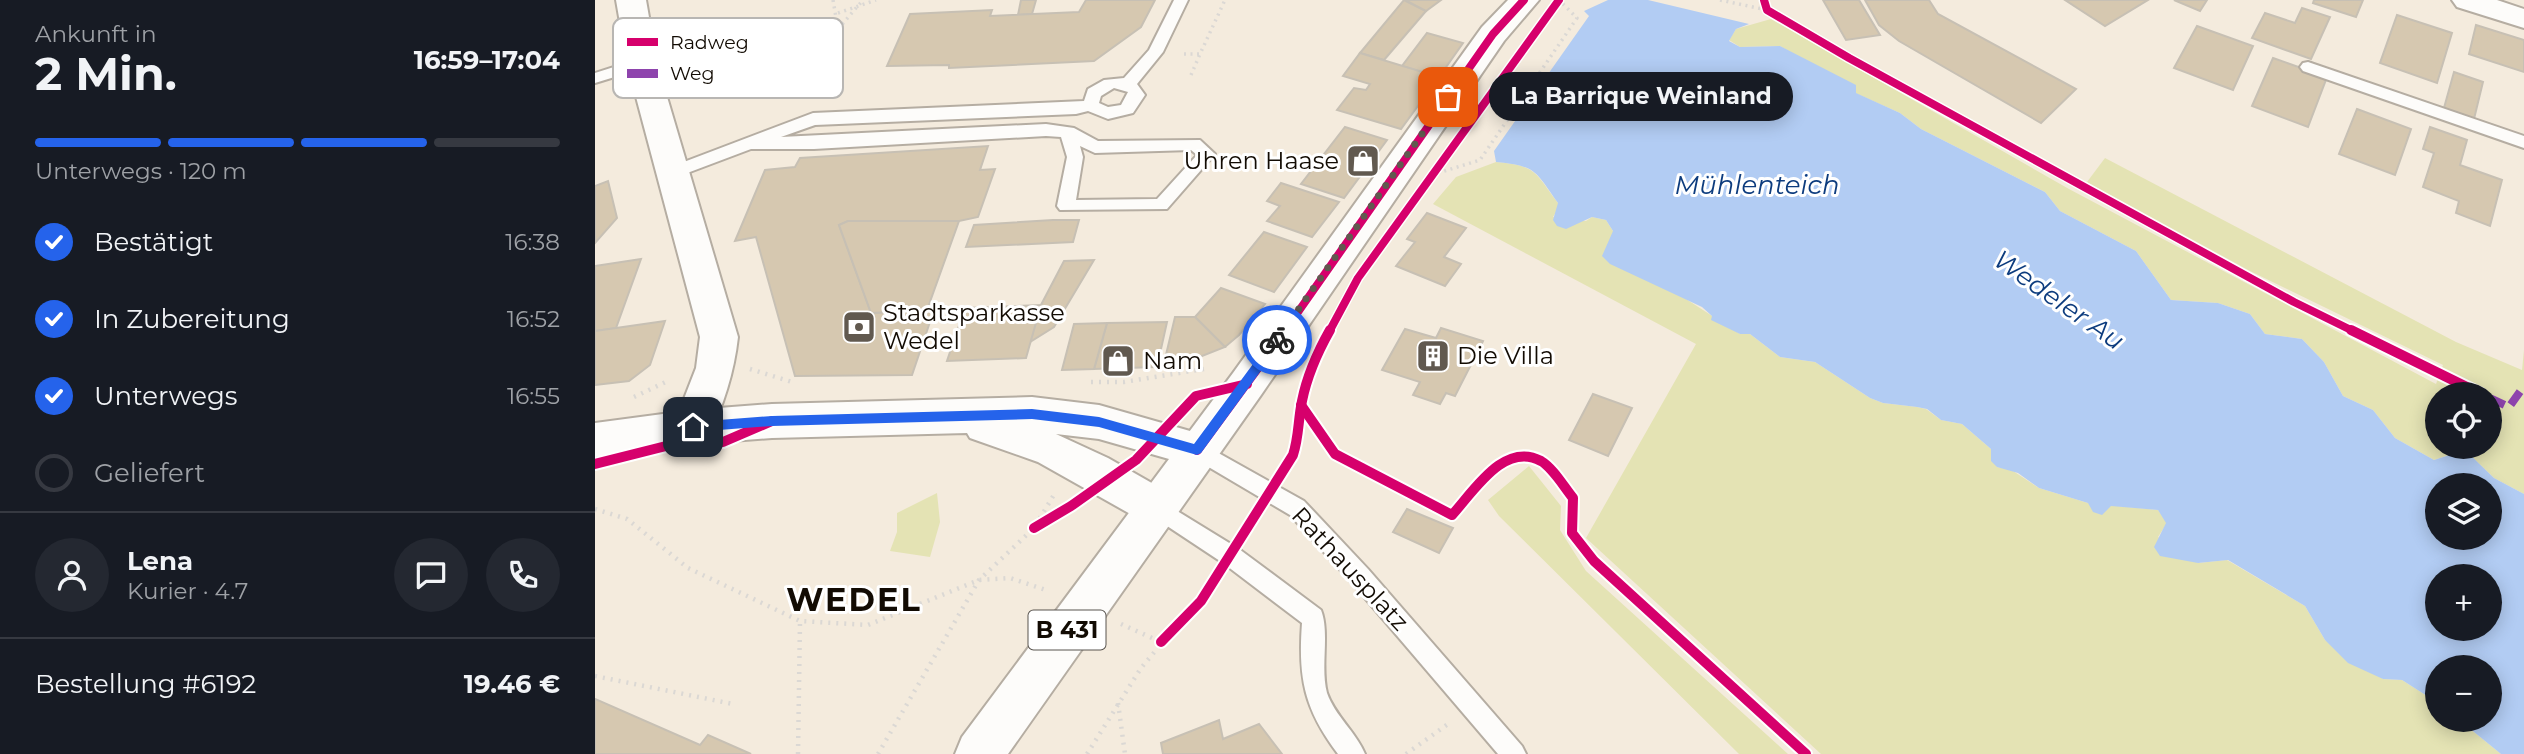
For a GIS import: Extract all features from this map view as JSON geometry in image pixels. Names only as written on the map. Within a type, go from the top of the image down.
[{"type":"street","points":[[631,0],[634,18]]},
{"type":"street","name":"B 431","points":[[979,754],[1247,384],[1493,34],[1524,0]]},
{"type":"street","points":[[2467,0],[2524,19]]},
{"type":"street","points":[[652,98],[719,337],[715,368],[693,427]]},
{"type":"street","name":"Rathausplatz","points":[[595,440],[693,427],[942,415],[1060,415],[1147,434],[1197,450]]},
{"type":"street","name":"Rathausplatz","points":[[942,415],[1025,437],[1076,460],[1156,507]]},
{"type":"lane","points":[[1128,84],[1155,52],[1181,0]]},
{"type":"lane","points":[[2308,67],[2524,142]]},
{"type":"lane","points":[[595,78],[613,72]]},
{"type":"lane","points":[[1120,82],[1128,84],[1135,89],[1137,95],[1127,109],[1105,113],[1096,111],[1091,105],[1090,99],[1101,87],[1120,82]]},
{"type":"lane","points":[[674,172],[813,119],[1076,109],[1091,105]]},
{"type":"lane","points":[[750,143],[814,143],[1046,130],[1068,132],[1095,147],[1194,144],[1207,154],[1161,205],[1066,206],[1075,156],[1068,132]]},
{"type":"lane","name":"Rathausplatz","points":[[1197,450],[1297,508],[1360,576],[1514,754]]},
{"type":"lane","name":"Rathausplatz","points":[[1156,507],[1231,556],[1313,618],[1310,670],[1314,692],[1333,728],[1353,754]]},
{"type":"path","points":[[834,0],[838,18]]},
{"type":"path","points":[[838,13],[862,2],[876,0]]},
{"type":"path","points":[[1191,75],[1225,0]]},
{"type":"path","points":[[1434,174],[1481,160],[1577,18],[1559,0]]},
{"type":"path","points":[[1720,0],[1767,10]]},
{"type":"path","points":[[843,23],[862,2]]},
{"type":"path","points":[[1155,52],[1200,54]]},
{"type":"path","points":[[781,131],[799,98]]},
{"type":"path","points":[[632,398],[682,374],[715,368]]},
{"type":"path","points":[[1124,382],[1204,369]]},
{"type":"path","points":[[1272,492],[1293,455],[1299,437],[1301,405],[1335,454],[1398,489]]},
{"type":"path","points":[[595,509],[627,519],[688,568],[800,621],[868,625],[979,580]]},
{"type":"path","points":[[879,754],[979,580],[1034,528],[1052,517]]},
{"type":"path","points":[[798,754],[800,621]]},
{"type":"path","points":[[1087,754],[1118,701],[1161,642]]},
{"type":"path","points":[[595,676],[733,704]]},
{"type":"path","points":[[1118,701],[1125,754]]},
{"type":"green space","points":[[1771,19],[2069,189],[2432,382],[2425,382],[2425,455],[2395,438],[2373,410],[2343,396],[2324,362],[2302,339],[2265,334],[2250,314],[2218,303],[2171,300],[2136,251],[2060,211],[2045,192],[1921,129],[1900,113],[1855,93],[1780,46],[1740,47],[1729,40],[1736,29]]},
{"type":"green space","points":[[2105,158],[2456,342],[2522,370],[2524,350],[2524,494],[2502,482],[2502,473],[2489,473],[2474,459],[2502,459],[2502,382],[2437,382],[2443,365],[2250,271],[2087,182]]},
{"type":"green space","points":[[1496,162],[1527,168],[1539,177],[1558,203],[1553,217],[1586,221],[1592,217],[1606,220],[1613,231],[1686,299],[1740,334],[1750,334],[1780,357],[1815,362],[1870,398],[1883,403],[1926,409],[1941,420],[1962,424],[1991,449],[1997,467],[2010,469],[2039,488],[2088,503],[2158,510],[2167,523],[2158,537],[2198,563],[2227,560],[2305,606],[2325,640],[2383,679],[2402,680],[2425,695],[2425,732],[2474,732],[2501,754],[1821,754],[1586,538],[1696,344],[1433,204],[1456,177]]},
{"type":"green space","points":[[1529,466],[1561,506],[1560,530],[1586,571],[1788,754],[1739,754],[1499,516],[1488,500]]},
{"type":"green space","points":[[937,493],[940,522],[930,557],[890,551],[897,532],[897,513]]},
{"type":"water","name":"Mühlenteich","points":[[1608,0],[1648,0],[1749,24],[1736,29],[1729,41],[1740,47],[1780,46],[1856,85],[1856,93],[1900,113],[1921,129],[2045,192],[2060,211],[2136,251],[2171,300],[2218,303],[2250,314],[2265,334],[2302,339],[2324,362],[2343,396],[2373,410],[2395,438],[2425,455],[2425,459],[2474,459],[2489,473],[2425,473],[2425,550],[2502,550],[2502,482],[2524,494],[2524,754],[2501,754],[2474,732],[2502,732],[2502,655],[2425,655],[2425,695],[2402,680],[2383,679],[2348,663],[2325,640],[2305,606],[2228,560],[2198,563],[2160,556],[2154,547],[2166,523],[2158,510],[2111,506],[2102,515],[2093,512],[2088,503],[2039,488],[2018,473],[1997,467],[1991,461],[1991,449],[1962,424],[1941,420],[1927,409],[1883,403],[1870,398],[1815,362],[1780,357],[1750,334],[1740,334],[1711,320],[1712,316],[1702,307],[1610,264],[1602,256],[1613,231],[1606,220],[1592,217],[1566,229],[1557,226],[1553,220],[1558,203],[1539,177],[1528,168],[1496,162],[1494,151],[1589,16],[1584,11]]},
{"type":"building","points":[[1021,0],[1036,0],[1032,14],[1018,15]]},
{"type":"building","points":[[1086,0],[1155,0],[1141,27],[1094,61],[949,68],[949,65],[887,66],[910,14],[992,10],[990,16],[1079,12]]},
{"type":"building","points":[[1404,0],[1426,11],[1384,60],[1360,53]]},
{"type":"building","points":[[1405,0],[1441,0],[1426,11]]},
{"type":"building","points":[[1823,0],[1859,0],[1880,35],[1846,40]]},
{"type":"building","points":[[1865,0],[1929,0],[1938,14],[2076,89],[2041,123],[1899,41],[1879,25]]},
{"type":"building","points":[[2065,0],[2148,0],[2105,26]]},
{"type":"building","points":[[2174,0],[2207,0],[2200,11]]},
{"type":"building","points":[[2314,0],[2363,0],[2356,17],[2313,3]]},
{"type":"building","points":[[2302,8],[2330,17],[2311,59],[2252,38],[2265,13],[2295,23]]},
{"type":"building","points":[[2397,15],[2452,33],[2437,83],[2380,63]]},
{"type":"building","points":[[2476,25],[2524,40],[2524,72],[2469,54]]},
{"type":"building","points":[[2197,26],[2253,46],[2233,90],[2174,68]]},
{"type":"building","points":[[1427,33],[1463,43],[1439,77],[1402,66]]},
{"type":"building","points":[[1360,53],[1439,77],[1401,129],[1337,110],[1354,88],[1366,90],[1370,84],[1343,76]]},
{"type":"building","points":[[2273,58],[2327,77],[2308,127],[2252,106]]},
{"type":"building","points":[[2454,72],[2483,82],[2474,119],[2444,108]]},
{"type":"building","points":[[2357,109],[2411,129],[2395,175],[2339,154]]},
{"type":"building","points":[[1345,127],[1387,140],[1344,198],[1301,184]]},
{"type":"building","points":[[2430,127],[2467,140],[2460,165],[2502,180],[2490,226],[2456,213],[2459,201],[2423,187],[2434,153],[2423,149]]},
{"type":"building","points":[[988,146],[980,170],[995,169],[978,217],[959,221],[848,221],[839,225],[871,313],[934,310],[912,375],[795,376],[756,237],[735,241],[765,170],[795,167],[800,158]]},
{"type":"building","points":[[608,181],[617,218],[595,243],[595,186]]},
{"type":"building","points":[[1281,183],[1339,202],[1312,237],[1267,221],[1280,206],[1267,201]]},
{"type":"building","points":[[1427,213],[1466,228],[1444,257],[1461,264],[1445,286],[1396,266],[1415,242],[1407,239]]},
{"type":"building","points":[[1079,220],[1073,242],[966,247],[974,225]]},
{"type":"building","points":[[848,221],[959,221],[927,310],[871,313],[839,225]]},
{"type":"building","points":[[1264,232],[1307,247],[1274,292],[1229,275]]},
{"type":"building","points":[[641,259],[616,328],[595,331],[595,266]]},
{"type":"building","points":[[1094,260],[1054,327],[1030,342],[1041,305],[1064,261]]},
{"type":"building","points":[[1221,288],[1265,304],[1225,347],[1195,317]]},
{"type":"building","points":[[1041,305],[1026,358],[947,361],[965,308]]},
{"type":"building","points":[[1175,317],[1195,317],[1225,347],[1197,358],[1165,359]]},
{"type":"building","points":[[665,321],[650,365],[629,381],[595,385],[595,331]]},
{"type":"building","points":[[1167,322],[1157,367],[1094,369],[1107,323]]},
{"type":"building","points":[[1107,323],[1094,369],[1062,370],[1074,324]]},
{"type":"building","name":"Die Villa","points":[[1441,328],[1483,341],[1455,396],[1446,393],[1440,404],[1413,395],[1420,382],[1382,370],[1405,329],[1436,338]]},
{"type":"building","points":[[1593,394],[1632,408],[1608,456],[1569,440]]},
{"type":"building","points":[[1407,509],[1453,528],[1439,553],[1393,532]]},
{"type":"building","points":[[595,699],[700,745],[708,735],[751,754],[595,754]]},
{"type":"building","points":[[1219,720],[1223,739],[1259,724],[1282,754],[1163,754],[1161,743]]},
{"type":"marked path","points":[[2502,404],[2509,407],[2524,386]]},
{"type":"cycle path","points":[[1197,450],[1247,384],[1493,34],[1524,0]]},
{"type":"cycle path","points":[[1161,642],[1201,601],[1293,455],[1299,437],[1301,405],[1307,380],[1320,348],[1358,278],[1559,0]]},
{"type":"cycle path","points":[[1764,0],[1767,10],[1849,58],[2294,302],[2457,382]]},
{"type":"cycle path","points":[[1034,528],[1071,506],[1136,460],[1196,396],[1247,384]]},
{"type":"cycle path","points":[[1301,405],[1335,454],[1452,515],[1500,463],[1522,455],[1543,462],[1573,498],[1572,533],[1594,561],[1806,754]]},
{"type":"cycle path","points":[[595,464],[674,444],[723,442],[772,421]]},
{"type":"way so far","points":[[1277,340],[1448,97]]},
{"type":"place","name":"La Barrique Weinland","points":[[1448,97]]},
{"type":"place","name":"Uhren Haase","points":[[1363,161]]},
{"type":"place","name":"Stadtsparkasse Wedel","points":[[859,327]]},
{"type":"place","name":"Die Villa","points":[[1433,356]]},
{"type":"place","name":"Nam","points":[[1118,361]]},
{"type":"district","name":"WEDEL","points":[[854,600]]},
{"type":"route","points":[[693,427],[772,421],[942,415],[1060,415],[1159,437],[1197,450],[1277,340]]},
{"type":"water label","name":"Wedeler Au","points":[[2059,300]]}]
